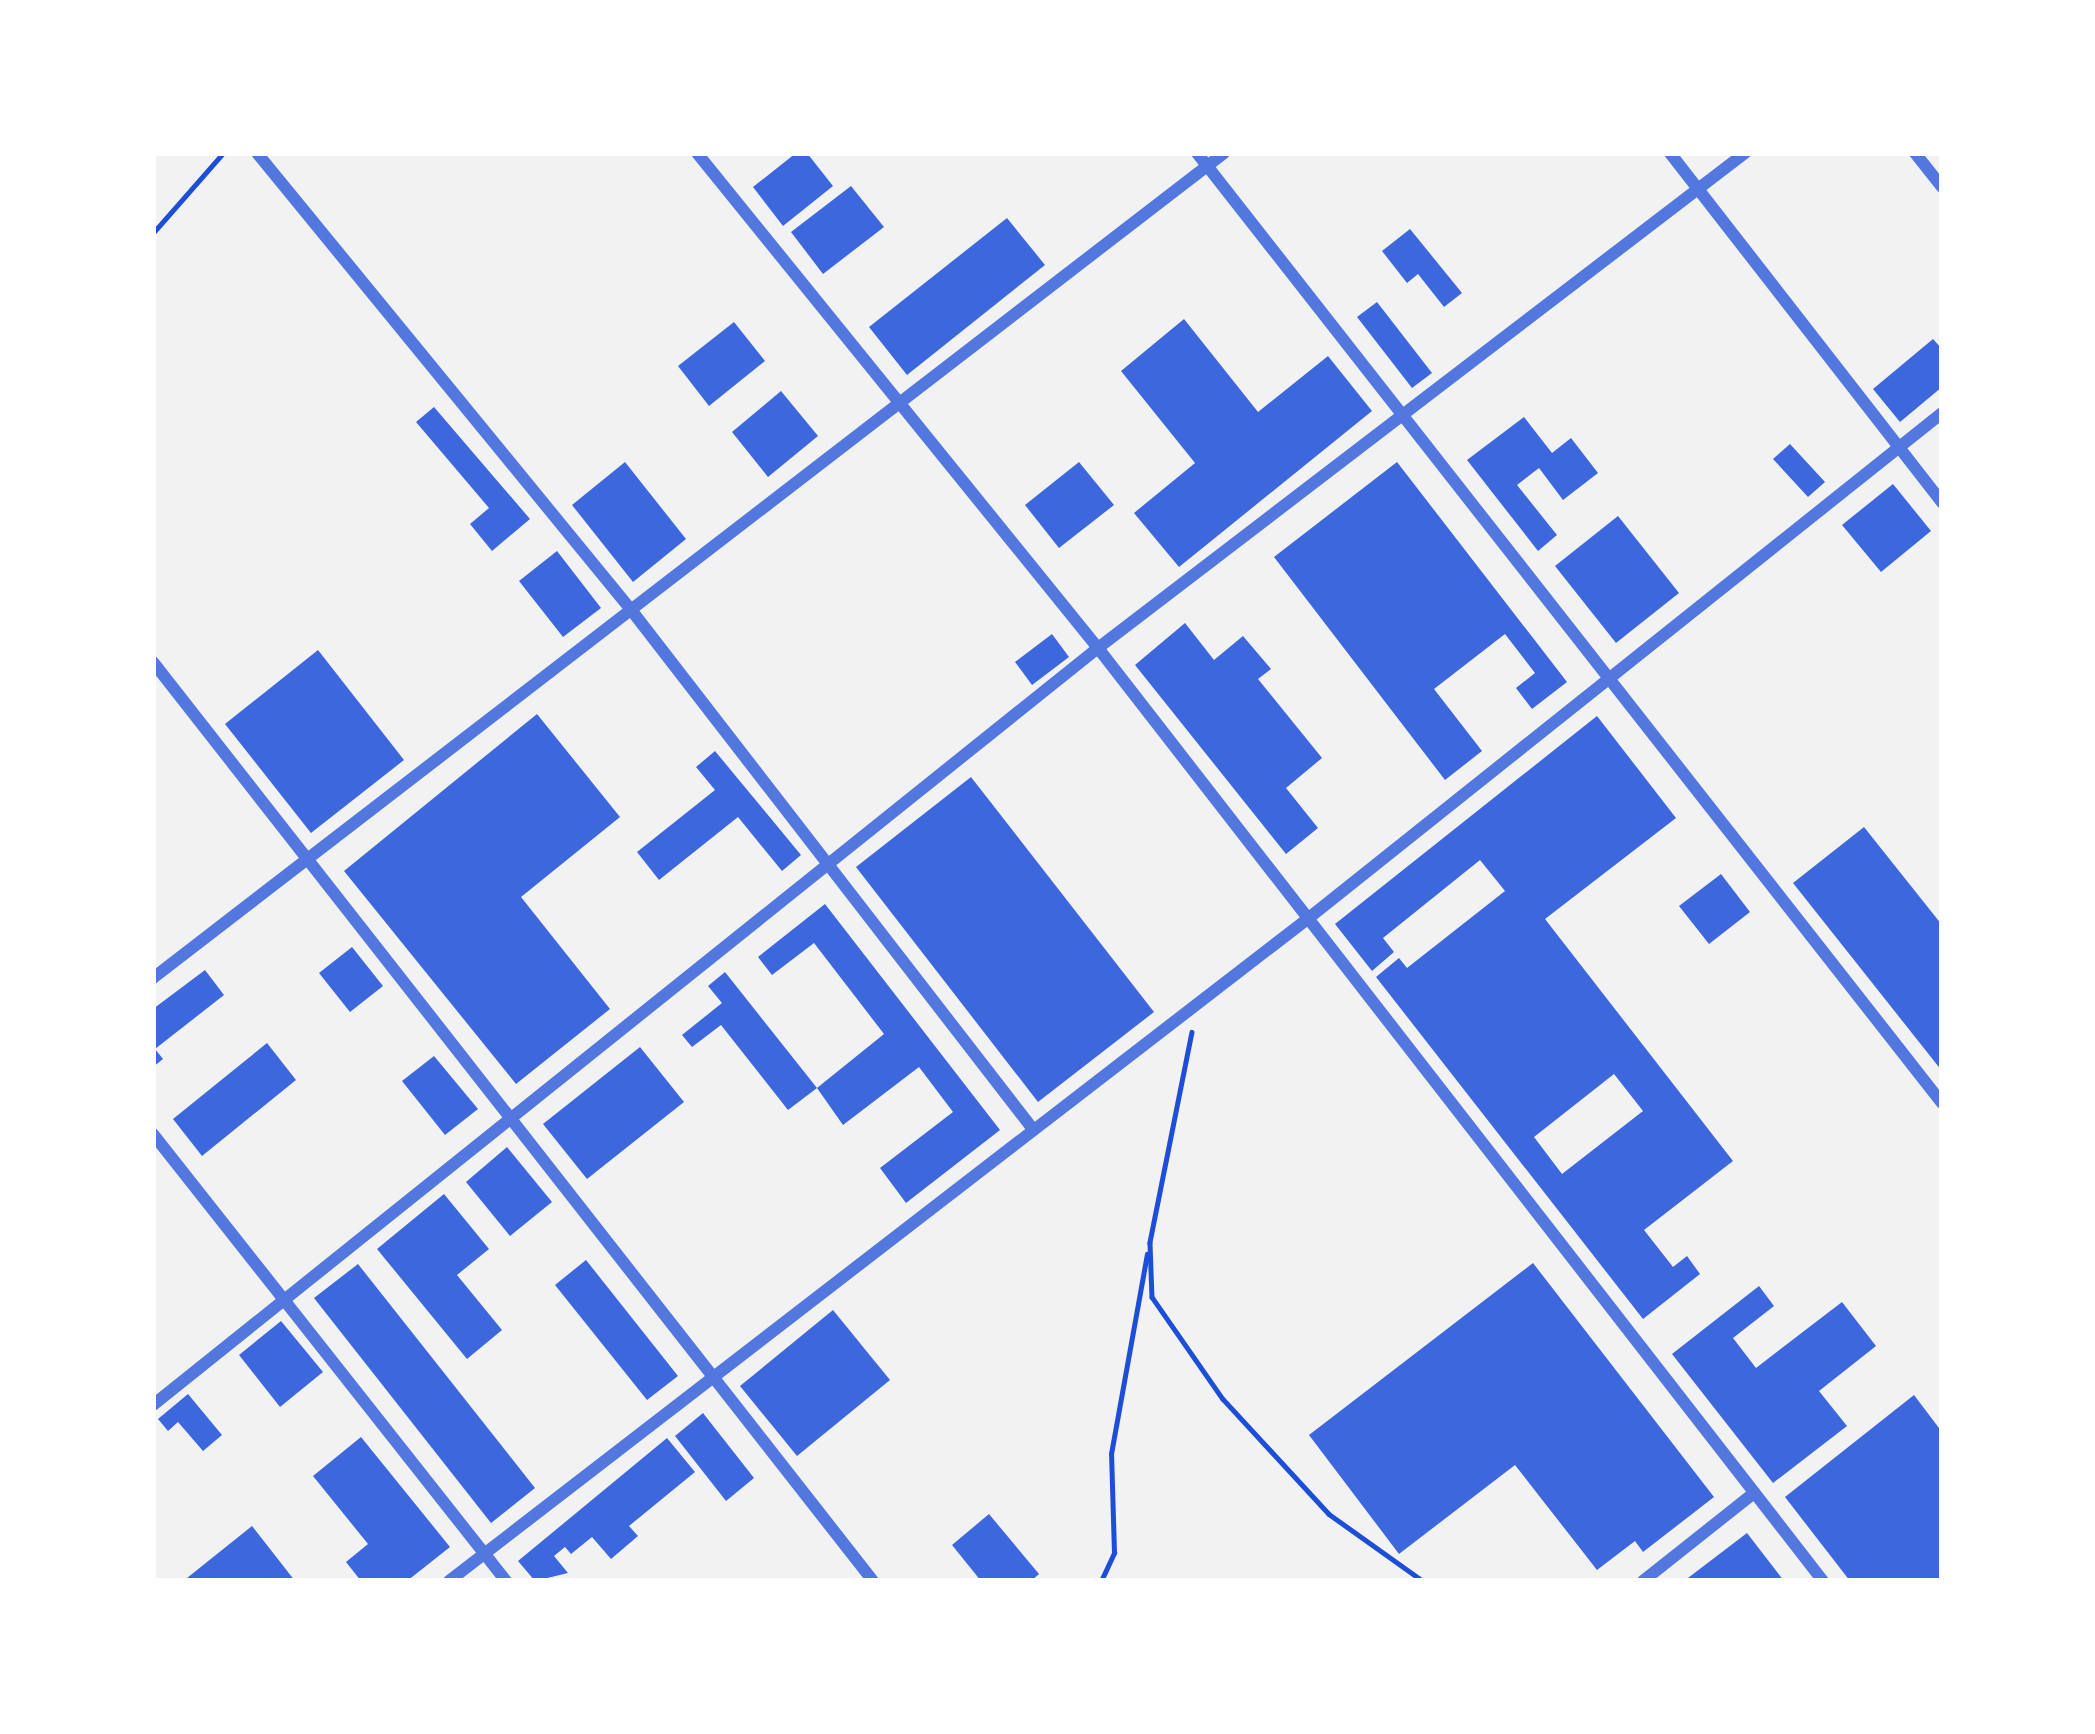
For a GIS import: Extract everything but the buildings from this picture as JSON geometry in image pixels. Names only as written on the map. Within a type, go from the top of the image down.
[{"type":"street","points":[[256,153],[632,611],[1032,1128]]},
{"type":"street","points":[[697,153],[1098,647],[1823,1581]]},
{"type":"street","points":[[1197,153],[1941,1102]]},
{"type":"street","points":[[153,978],[1224,153]]},
{"type":"street","points":[[1670,153],[1942,503]]},
{"type":"street","points":[[153,1406],[1098,647],[1745,153]]},
{"type":"street","points":[[1915,153],[1942,187]]},
{"type":"street","points":[[448,1581],[1310,917],[1942,412]]},
{"type":"street","points":[[153,662],[873,1581]]},
{"type":"street","points":[[153,1133],[506,1581]]},
{"type":"street","points":[[1643,1581],[1754,1493]]},
{"type":"path","points":[[153,233],[223,153]]},
{"type":"path","points":[[1101,1581],[1114,1553],[1111,1454],[1150,1243],[1201,1017]]},
{"type":"path","points":[[1150,1243],[1152,1297],[1222,1400],[1256,1426],[1329,1514],[1423,1581]]}]
